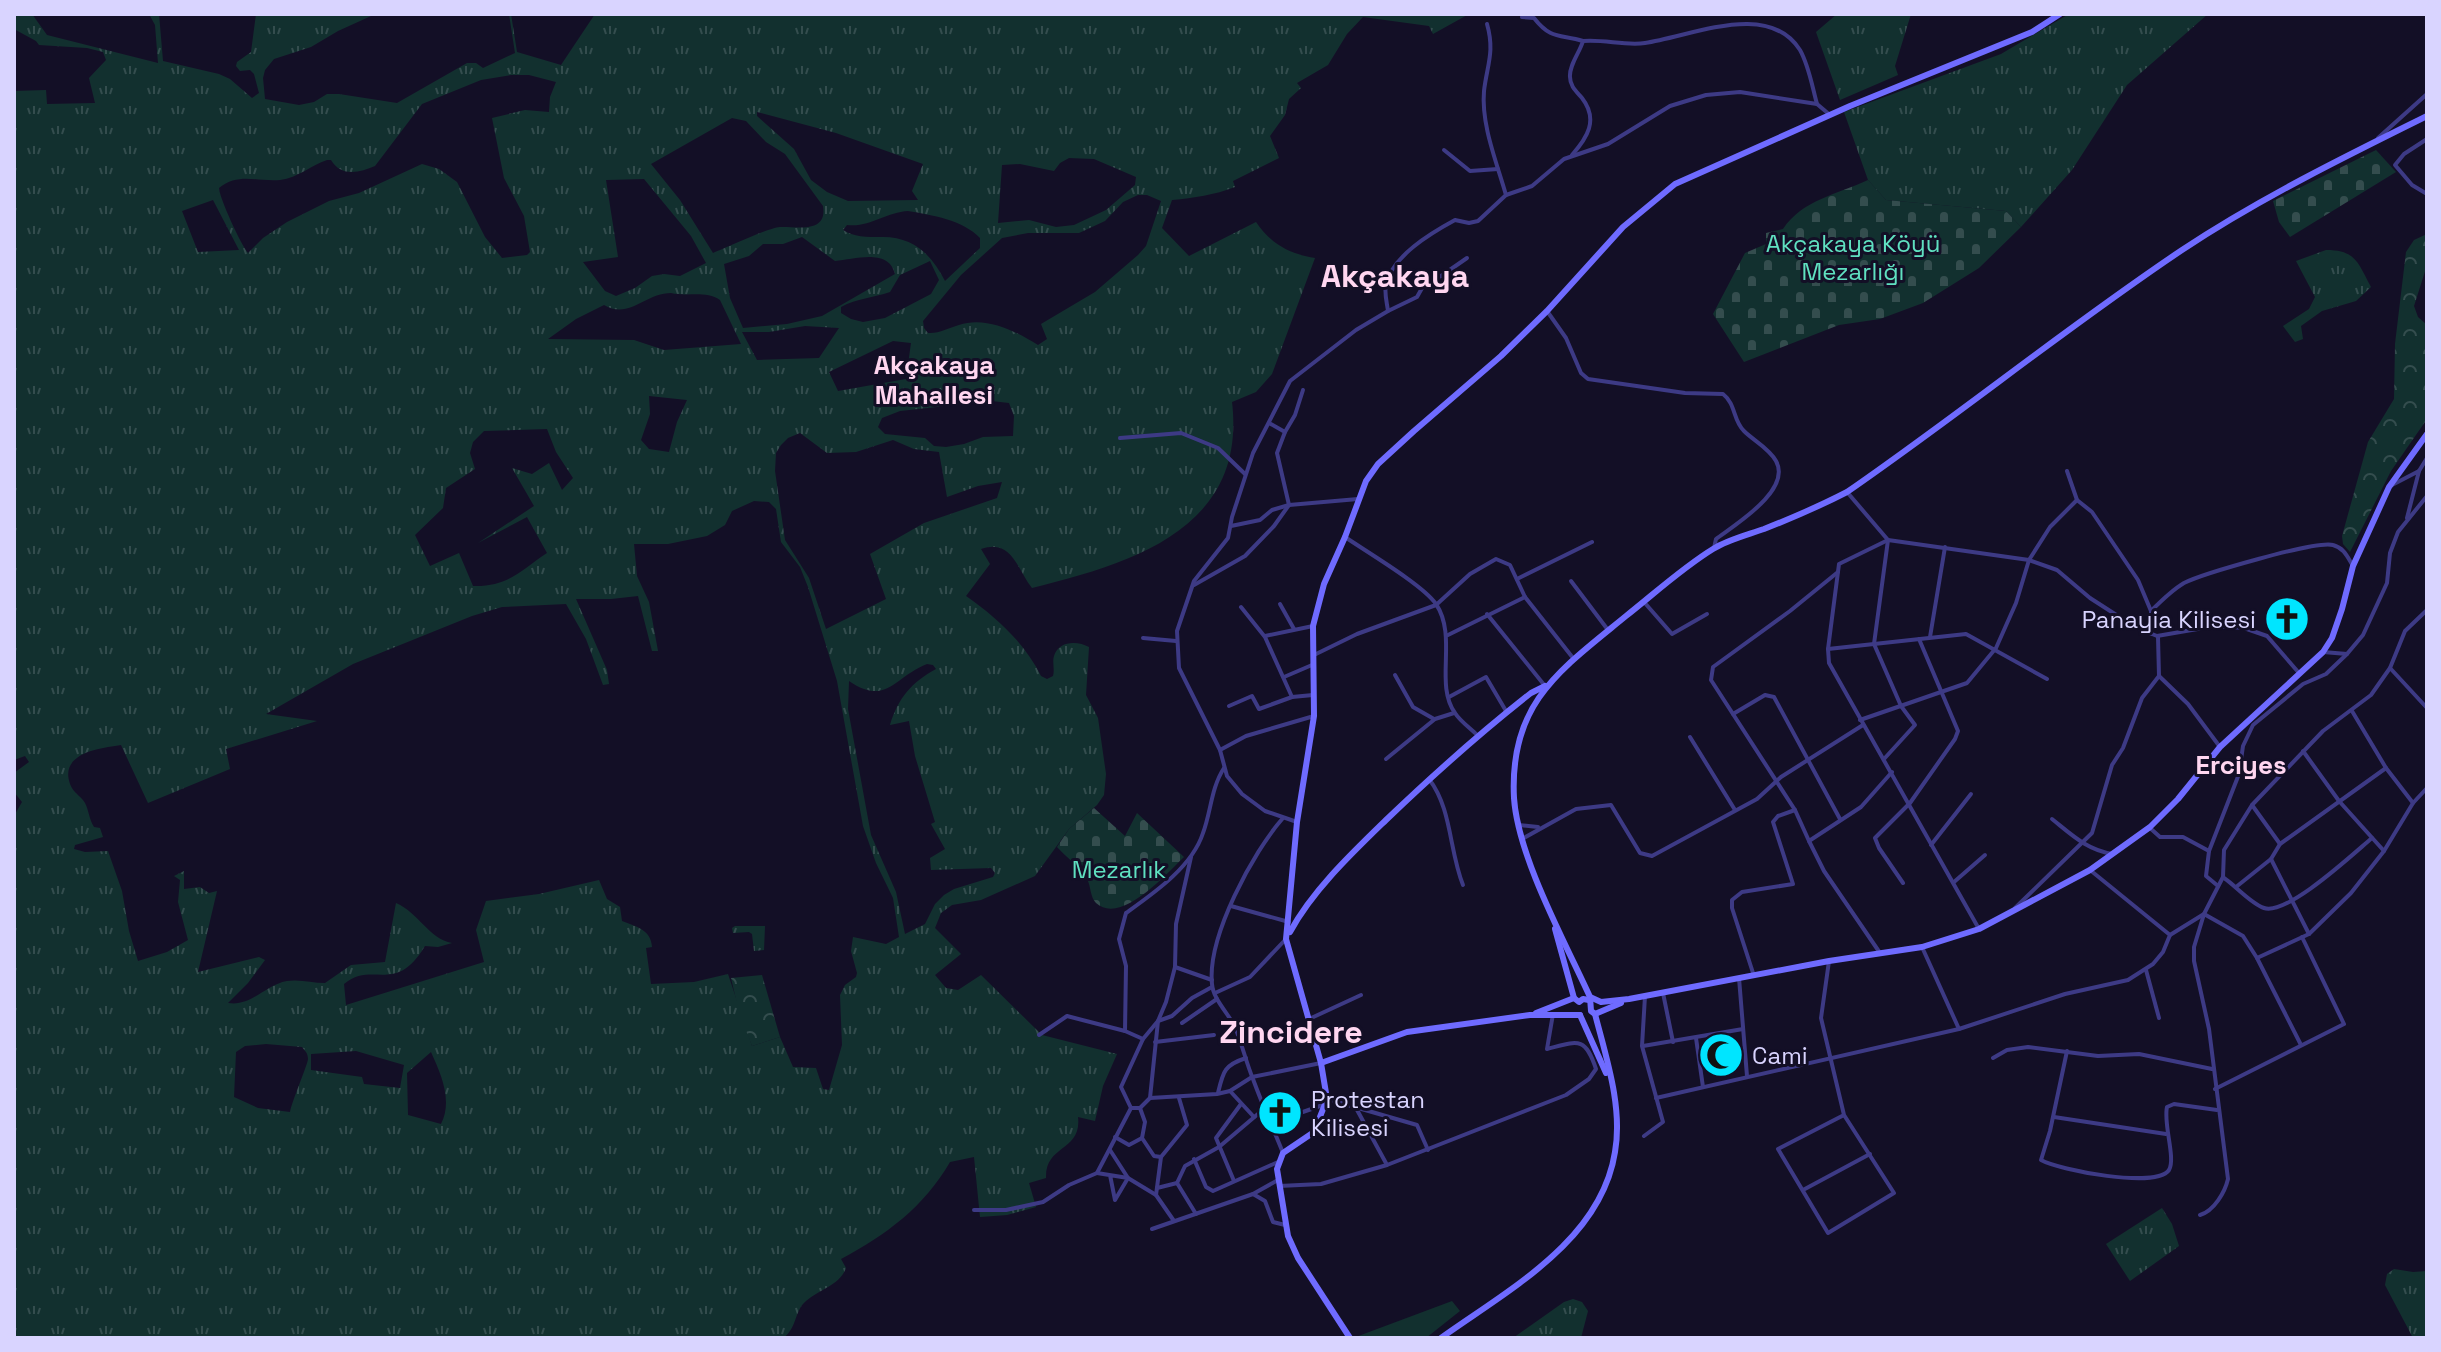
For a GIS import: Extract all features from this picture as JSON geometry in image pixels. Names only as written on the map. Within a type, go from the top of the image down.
[{"type":"street","points":[[1350,1338],[1298,1258],[1285,1225],[1278,1162],[1283,1153],[1314,1132],[1325,1102],[1321,1063],[1286,939],[1297,822],[1314,716],[1313,626],[1324,584],[1366,481],[1378,464],[1501,356],[1547,311],[1623,227],[1675,184],[1830,115],[2032,32],[2060,14]]},
{"type":"street","points":[[1522,17],[1534,18],[1553,36],[1640,44],[1717,24],[1768,23],[1783,30],[1800,50],[1817,104]]},
{"type":"street","points":[[1487,24],[1492,50],[1484,91],[1485,108],[1506,195]]},
{"type":"street","points":[[1583,41],[1570,78],[1571,85],[1589,111],[1588,137],[1594,148]]},
{"type":"street","points":[[1570,156],[1615,140],[1670,106],[1706,95],[1740,92],[1817,104],[1830,115]]},
{"type":"street","points":[[2373,143],[2427,94]]},
{"type":"street","points":[[1441,1338],[1553,1257],[1579,1230],[1601,1193],[1615,1152],[1617,1124],[1614,1095],[1590,998],[1548,906],[1522,839],[1514,801],[1514,769],[1524,726],[1545,686],[1573,658],[1714,548],[1809,512],[1847,492],[2084,318],[2184,249],[2258,204],[2427,116]]},
{"type":"street","points":[[1388,311],[1386,285],[1399,261],[1437,229],[1455,220],[1478,221],[1506,195],[1532,186],[1570,156],[1588,137]]},
{"type":"street","points":[[2427,139],[2404,154],[2395,165],[2412,185],[2427,194]]},
{"type":"street","points":[[1444,150],[1470,171],[1498,169]]},
{"type":"street","points":[[1297,822],[1265,811],[1242,794],[1224,768],[1220,750],[1181,673],[1176,641],[1179,623],[1192,586],[1226,544],[1245,474],[1296,374],[1388,311],[1417,297],[1426,281],[1441,276],[1467,258]]},
{"type":"street","points":[[1547,311],[1566,338],[1581,373],[1588,379],[1685,393],[1723,394],[1732,405],[1742,429],[1774,457],[1779,472],[1774,490],[1716,539],[1714,548]]},
{"type":"street","points":[[1192,586],[1245,556],[1289,505],[1277,453],[1303,390]]},
{"type":"street","points":[[1269,423],[1285,432]]},
{"type":"street","points":[[1120,438],[1181,433],[1218,448],[1245,474]]},
{"type":"street","points":[[2218,886],[2206,876],[2209,851],[2239,774],[2251,722],[2323,652],[2332,638],[2353,566],[2389,487],[2427,434]]},
{"type":"street","points":[[2407,520],[2419,471],[2427,458]]},
{"type":"street","points":[[2067,471],[2077,500],[2092,512],[2138,580],[2151,611],[2151,634]]},
{"type":"street","points":[[2389,487],[2419,471]]},
{"type":"street","points":[[1847,492],[1888,540],[1874,644],[1901,706],[1915,725],[1884,759]]},
{"type":"street","points":[[1530,1015],[1576,1000],[1590,998],[1601,1002],[1629,999],[1829,961],[1922,947],[1979,929],[2090,870],[2150,827],[2178,799],[2220,747],[2303,684],[2326,674],[2347,654],[2363,635],[2378,605],[2387,583],[2390,553],[2398,532],[2427,496]]},
{"type":"street","points":[[1231,526],[1260,520],[1272,510],[1289,505],[1358,499]]},
{"type":"street","points":[[1522,839],[1576,809],[1611,805],[1640,853],[1647,856],[1693,835],[1757,799],[1777,781],[1861,722],[1967,683],[1996,648],[2016,603],[2029,560],[2050,527],[2077,500]]},
{"type":"street","points":[[1345,537],[1423,591],[1436,605],[1448,636],[1449,697],[1454,713],[1477,735]]},
{"type":"street","points":[[1979,929],[1829,663],[1828,649],[1839,564],[1888,540],[2029,560],[2057,570],[2090,598],[2135,627],[2157,636],[2215,626],[2244,628],[2267,636],[2299,673]]},
{"type":"street","points":[[1517,579],[1592,542]]},
{"type":"street","points":[[2151,611],[2182,584],[2200,576],[2308,546],[2329,543],[2343,549],[2353,566]]},
{"type":"street","points":[[1930,637],[1945,547]]},
{"type":"street","points":[[1312,656],[1357,634],[1436,605],[1470,574],[1496,559],[1510,565],[1525,597],[1573,658]]},
{"type":"street","points":[[1838,572],[1713,667],[1711,680],[1795,810],[1824,871],[1880,953]]},
{"type":"street","points":[[1571,581],[1609,630]]},
{"type":"street","points":[[1448,636],[1525,597]]},
{"type":"street","points":[[1644,602],[1672,634],[1707,614]]},
{"type":"street","points":[[1280,604],[1294,629]]},
{"type":"street","points":[[1241,607],[1265,637],[1292,697]]},
{"type":"street","points":[[2200,1215],[2210,1211],[2227,1182],[2209,1029],[2193,953],[2204,914],[2223,877],[2224,850],[2252,805],[2302,751],[2371,695],[2390,668],[2405,631],[2427,610]]},
{"type":"street","points":[[1487,614],[1545,686]]},
{"type":"street","points":[[1265,637],[1313,626]]},
{"type":"street","points":[[1828,649],[1966,634],[2047,679]]},
{"type":"street","points":[[2011,913],[2092,833],[2112,765],[2123,748],[2142,698],[2159,676],[2157,636]]},
{"type":"street","points":[[1143,638],[1176,641]]},
{"type":"street","points":[[1903,883],[1875,838],[1910,803],[1957,735],[1957,726],[1919,639]]},
{"type":"street","points":[[2323,652],[2347,654]]},
{"type":"street","points":[[1284,677],[1312,665]]},
{"type":"street","points":[[2390,668],[2427,708]]},
{"type":"street","points":[[1395,675],[1413,707],[1435,719]]},
{"type":"street","points":[[2159,676],[2188,704],[2220,747]]},
{"type":"street","points":[[1449,697],[1486,677],[1507,712]]},
{"type":"street","points":[[1182,1023],[1216,996],[1250,977],[1286,939],[1298,916],[1354,851],[1477,735],[1531,693],[1545,686]]},
{"type":"street","points":[[1229,706],[1252,696],[1259,709],[1292,697],[1315,694]]},
{"type":"street","points":[[1733,714],[1765,695],[1772,696],[1841,820]]},
{"type":"street","points":[[2352,711],[2386,768],[2413,803]]},
{"type":"street","points":[[1386,759],[1435,719],[1454,713]]},
{"type":"street","points":[[1220,750],[1246,736],[1314,716]]},
{"type":"street","points":[[1690,737],[1735,810]]},
{"type":"street","points":[[2302,751],[2339,801],[2384,851]]},
{"type":"street","points":[[1131,1108],[1140,1108],[1150,1098],[1158,1021],[1175,967],[1176,924],[1191,857],[1203,835],[1217,779],[1224,768]]},
{"type":"street","points":[[2236,887],[2271,859],[2280,844],[2386,768]]},
{"type":"street","points":[[1809,841],[1861,807],[1892,772]]},
{"type":"street","points":[[1429,779],[1443,802],[1453,856],[1463,885]]},
{"type":"street","points":[[2257,958],[2309,934],[2351,893],[2384,851],[2413,803],[2427,788]]},
{"type":"street","points":[[1931,845],[1971,794]]},
{"type":"street","points":[[2252,805],[2280,844]]},
{"type":"street","points":[[1754,976],[1732,900],[1739,893],[1793,884],[1773,822],[1778,816],[1795,810]]},
{"type":"street","points":[[1283,818],[1271,831],[1246,872],[1231,906],[1216,949],[1212,980],[1216,996],[1234,1026],[1283,1153]]},
{"type":"street","points":[[2052,819],[2095,851],[2115,854]]},
{"type":"street","points":[[1519,825],[1540,827]]},
{"type":"street","points":[[2150,827],[2160,837],[2183,837],[2209,851]]},
{"type":"street","points":[[2223,877],[2268,909],[2292,899],[2330,874],[2372,838]]},
{"type":"street","points":[[1954,882],[1985,855]]},
{"type":"street","points":[[1125,1031],[1126,966],[1119,939],[1126,913],[1148,898],[1191,857]]},
{"type":"street","points":[[2271,859],[2309,934]]},
{"type":"street","points":[[2090,870],[2170,935]]},
{"type":"street","points":[[1231,906],[1289,922]]},
{"type":"street","points":[[1548,906],[1578,1008],[1614,1095]]},
{"type":"street","points":[[1656,1098],[1959,1029],[2065,994],[2128,980],[2146,970],[2163,952],[2170,935],[2204,914]]},
{"type":"street","points":[[2204,914],[2243,936],[2301,1045]]},
{"type":"street","points":[[2215,1089],[2344,1024],[2302,937]]},
{"type":"street","points":[[1922,947],[1959,1029]]},
{"type":"street","points":[[1829,961],[1821,1018],[1844,1115],[1894,1193],[1828,1233],[1778,1149],[1844,1115]]},
{"type":"street","points":[[1175,967],[1212,980]]},
{"type":"street","points":[[2146,970],[2159,1018]]},
{"type":"street","points":[[1739,978],[1747,1076]]},
{"type":"street","points":[[1131,1108],[1121,1087],[1143,1039],[1158,1021],[1172,1016],[1192,998],[1212,987]]},
{"type":"street","points":[[1663,993],[1673,1042]]},
{"type":"street","points":[[1308,1020],[1361,995]]},
{"type":"street","points":[[1644,1136],[1663,1122],[1642,1046],[1645,996]]},
{"type":"street","points":[[1150,1098],[1179,1098],[1230,1091],[1252,1077],[1321,1063],[1407,1032],[1530,1015],[1581,1014],[1629,999]]},
{"type":"street","points":[[1152,1229],[1278,1183],[1321,1184],[1387,1165],[1566,1095],[1589,1079],[1596,1069],[1584,1044],[1574,1042],[1547,1049],[1553,1014]]},
{"type":"street","points":[[1039,1035],[1067,1016],[1125,1031],[1143,1039]]},
{"type":"street","points":[[1642,1046],[1743,1029]]},
{"type":"street","points":[[1155,1042],[1214,1035]]},
{"type":"street","points":[[1696,1038],[1703,1087]]},
{"type":"street","points":[[1993,1058],[2007,1050],[2028,1047],[2098,1056],[2147,1055],[2212,1069]]},
{"type":"street","points":[[2067,1051],[2041,1160],[2054,1167],[2136,1179],[2157,1177],[2167,1172],[2171,1165],[2165,1111],[2170,1105],[2217,1110]]},
{"type":"street","points":[[1217,1094],[1223,1073],[1232,1063],[1246,1058]]},
{"type":"street","points":[[1230,1091],[1254,1117]]},
{"type":"street","points":[[1156,1195],[1161,1157],[1187,1125],[1179,1098]]},
{"type":"street","points":[[1271,1123],[1325,1102],[1417,1125],[1428,1150]]},
{"type":"street","points":[[1234,1181],[1216,1138],[1241,1104]]},
{"type":"street","points":[[1097,1173],[1131,1108]]},
{"type":"street","points":[[1140,1108],[1145,1122],[1142,1138],[1154,1156],[1161,1157]]},
{"type":"street","points":[[1177,1183],[1185,1166],[1219,1147],[1265,1108]]},
{"type":"street","points":[[1356,1108],[1387,1165]]},
{"type":"street","points":[[2053,1117],[2166,1134]]},
{"type":"street","points":[[1115,1137],[1129,1145],[1142,1138]]},
{"type":"street","points":[[1110,1150],[1128,1178]]},
{"type":"street","points":[[1803,1190],[1870,1154]]},
{"type":"street","points":[[1194,1159],[1206,1187],[1213,1191],[1278,1162]]},
{"type":"street","points":[[974,1210],[1006,1210],[1043,1202],[1069,1185],[1097,1173],[1128,1178],[1156,1195],[1174,1221]]},
{"type":"street","points":[[1110,1175],[1115,1200],[1128,1178]]},
{"type":"street","points":[[1157,1188],[1177,1183]]},
{"type":"street","points":[[1177,1183],[1196,1214]]},
{"type":"street","points":[[1253,1194],[1265,1201],[1273,1222],[1285,1225]]},
{"type":"green space","points":[[14,14],[32,14],[47,35],[158,63],[155,25],[149,14],[159,14],[163,61],[219,74],[230,79],[252,98],[259,93],[254,74],[250,70],[240,71],[236,66],[251,52],[256,14],[371,14],[311,47],[274,59],[265,70],[265,99],[299,105],[314,102],[327,94],[397,103],[467,63],[476,63],[483,68],[515,53],[509,14],[517,52],[561,65],[595,14],[1469,14],[1433,34],[1429,26],[1363,17],[1347,34],[1328,65],[1297,83],[1301,88],[1289,99],[1285,115],[1270,136],[1279,158],[1233,181],[1235,187],[1204,196],[1172,200],[1162,228],[1189,256],[1256,222],[1281,247],[1315,258],[1272,374],[1256,392],[1232,402],[1232,445],[1221,481],[1202,510],[1175,533],[1143,552],[1108,566],[1032,588],[1007,551],[991,547],[981,549],[990,564],[966,596],[1008,631],[1041,676],[1047,679],[1053,676],[1054,656],[1060,647],[1074,643],[1089,647],[1086,695],[1098,718],[1106,774],[1104,795],[1069,829],[1035,876],[981,900],[952,905],[941,913],[935,928],[961,954],[935,975],[946,988],[958,990],[981,975],[1042,1035],[1117,1054],[1103,1086],[1095,1121],[1078,1117],[1075,1137],[1051,1159],[1046,1178],[1029,1183],[1036,1207],[1007,1215],[980,1217],[974,1157],[950,1162],[928,1193],[903,1218],[841,1259],[846,1268],[843,1274],[802,1305],[791,1330],[783,1338],[14,1338],[14,816],[22,802],[14,792],[14,773],[29,762],[25,756],[14,760],[14,91],[46,90],[47,104],[95,103],[89,78],[106,60],[103,52],[87,48],[39,45],[14,29]],"holes":[[[511,75],[529,75],[556,82],[550,97],[549,112],[525,110],[492,118],[504,178],[524,216],[530,252],[527,255],[502,258],[485,237],[457,182],[439,169],[422,164],[359,193],[329,201],[287,222],[263,238],[248,253],[231,221],[219,188],[233,180],[287,179],[327,160],[351,172],[375,166],[422,104],[481,80]],[[757,112],[836,133],[923,164],[912,191],[918,200],[848,201],[827,192],[811,180],[794,149],[757,116]],[[732,118],[746,121],[766,142],[785,154],[823,206],[823,215],[815,225],[774,228],[713,253],[680,200],[651,164]],[[1069,158],[1094,159],[1136,177],[1135,185],[1106,210],[1074,225],[1056,227],[1029,220],[998,223],[1002,165],[1020,164],[1054,171]],[[644,179],[691,236],[706,263],[680,276],[652,276],[616,296],[605,291],[583,262],[618,257],[606,180]],[[1138,195],[1161,201],[1146,246],[1095,292],[1041,324],[1047,339],[1038,345],[1010,330],[980,322],[928,333],[923,321],[961,275],[1002,238],[1028,233],[1079,233],[1105,221],[1123,202]],[[213,200],[239,250],[198,252],[182,211]],[[900,212],[927,214],[947,219],[973,232],[980,238],[980,248],[945,281],[927,255],[911,243],[892,237],[865,237],[843,230],[847,225],[863,224]],[[802,237],[835,261],[879,258],[892,266],[895,274],[822,316],[787,324],[743,328],[730,298],[724,264],[749,256],[763,244],[783,244]],[[930,261],[939,280],[931,294],[885,318],[863,322],[841,313],[841,307],[890,292],[900,275]],[[662,294],[715,297],[720,300],[741,344],[664,350],[634,340],[548,339],[576,319],[604,305],[613,309],[629,308]],[[805,326],[839,328],[819,358],[757,360],[742,332],[769,332]],[[893,341],[911,343],[906,379],[838,391],[829,372]],[[649,396],[687,400],[669,452],[649,449],[641,440],[650,414]],[[992,401],[1009,403],[1014,416],[1013,436],[983,437],[946,447],[934,446],[925,438],[885,434],[878,427],[882,418],[900,411]],[[547,429],[556,452],[573,478],[562,490],[549,463],[532,474],[512,468],[534,506],[478,543],[527,517],[547,553],[513,577],[485,586],[473,586],[459,553],[430,566],[415,535],[443,508],[446,488],[475,469],[470,453],[473,442],[484,431]],[[800,433],[827,453],[856,452],[893,440],[914,449],[939,452],[947,497],[978,486],[1002,482],[997,498],[924,523],[870,554],[886,599],[826,629],[809,578],[785,540],[775,471],[776,453],[781,445]],[[754,501],[769,502],[776,509],[781,542],[800,567],[808,587],[837,681],[863,826],[893,898],[899,937],[886,944],[853,937],[851,951],[857,973],[840,995],[842,1045],[829,1090],[823,1089],[816,1068],[793,1067],[780,1037],[752,1046],[728,974],[694,982],[651,984],[646,948],[652,947],[649,936],[622,921],[620,907],[607,899],[599,880],[539,894],[486,901],[476,930],[484,962],[346,1005],[344,984],[365,975],[394,974],[414,961],[425,946],[438,947],[452,943],[444,941],[396,903],[385,962],[351,965],[325,983],[297,980],[279,983],[244,1002],[228,1003],[265,960],[259,957],[198,972],[217,891],[209,893],[200,887],[184,889],[184,871],[174,876],[180,880],[178,902],[188,940],[167,952],[138,961],[122,891],[108,851],[74,849],[75,845],[103,837],[100,828],[92,824],[85,803],[70,784],[70,765],[76,759],[93,750],[121,745],[148,803],[230,769],[226,749],[317,721],[266,714],[353,664],[502,607],[566,604],[586,639],[603,685],[609,684],[607,670],[576,599],[638,596],[652,651],[658,651],[649,602],[637,576],[634,544],[668,544],[707,536],[725,525],[732,511]],[[927,664],[936,669],[907,692],[890,725],[909,721],[915,756],[935,822],[931,824],[945,849],[930,858],[931,870],[991,868],[995,873],[993,877],[944,895],[935,904],[925,924],[905,934],[896,892],[871,835],[848,709],[849,681],[873,691],[890,687]],[[266,1044],[302,1047],[308,1059],[290,1112],[258,1108],[234,1097],[236,1052],[245,1046]],[[356,1051],[404,1065],[400,1088],[364,1084],[362,1077],[311,1070],[311,1054]],[[431,1052],[446,1097],[441,1124],[408,1115],[407,1073]]]},
{"type":"green space","points":[[1837,14],[1911,14],[1895,66],[1898,75],[1840,100],[1816,32]]},
{"type":"green space","points":[[2069,14],[2208,14],[2127,85],[2072,170],[2021,227],[2006,211],[1886,200],[1868,180],[1844,112],[2001,54]]},
{"type":"green space","points":[[2376,150],[2396,172],[2290,237],[2279,222],[2273,201]]},
{"type":"green space","name":"Akçakaya Köyü Mezarlığı","points":[[1868,180],[1886,200],[2006,211],[2021,227],[1979,268],[1923,303],[1880,319],[1839,325],[1744,362],[1713,314],[1745,253],[1766,244],[1766,233],[1783,229],[1810,204]]},
{"type":"green space","points":[[2427,234],[2427,265],[2414,306],[2418,317],[2427,325],[2427,419],[2391,471],[2350,552],[2343,544],[2342,536],[2368,442],[2394,399],[2395,344],[2406,252],[2414,240]]},
{"type":"green space","points":[[2326,250],[2350,255],[2371,287],[2356,301],[2322,311],[2301,326],[2303,339],[2295,342],[2283,326],[2309,309],[2315,297],[2296,261]]},
{"type":"green space","name":"Mezarlık","points":[[1094,808],[1125,836],[1137,813],[1184,857],[1143,895],[1118,908],[1106,908],[1096,903],[1084,875],[1057,847],[1069,829]]},
{"type":"green space","points":[[735,926],[765,926],[764,950],[754,951],[752,934],[733,933]]},
{"type":"green space","points":[[762,975],[780,1037],[752,1046],[731,978]]},
{"type":"green space","points":[[2162,1208],[2172,1224],[2179,1246],[2130,1281],[2106,1244]]},
{"type":"green space","points":[[2394,1269],[2427,1271],[2427,1338],[2413,1338],[2385,1285],[2387,1274]]},
{"type":"green space","points":[[1573,1299],[1582,1302],[1588,1311],[1581,1338],[1513,1338],[1564,1302]]},
{"type":"green space","points":[[1452,1301],[1460,1311],[1426,1338],[1353,1338]]},
{"type":"place","name":"Panayia Kilisesi","points":[[2287,619]]},
{"type":"place","name":"Cami","points":[[1721,1055]]},
{"type":"place","name":"Protestan Kilisesi","points":[[1280,1113]]},
{"type":"district","name":"Akçakaya","points":[[1395,276]]},
{"type":"district","name":"Akçakaya Mahallesi","points":[[934,380]]},
{"type":"district","name":"Erciyes","points":[[2241,765]]},
{"type":"district","name":"Zincidere","points":[[1291,1032]]}]
